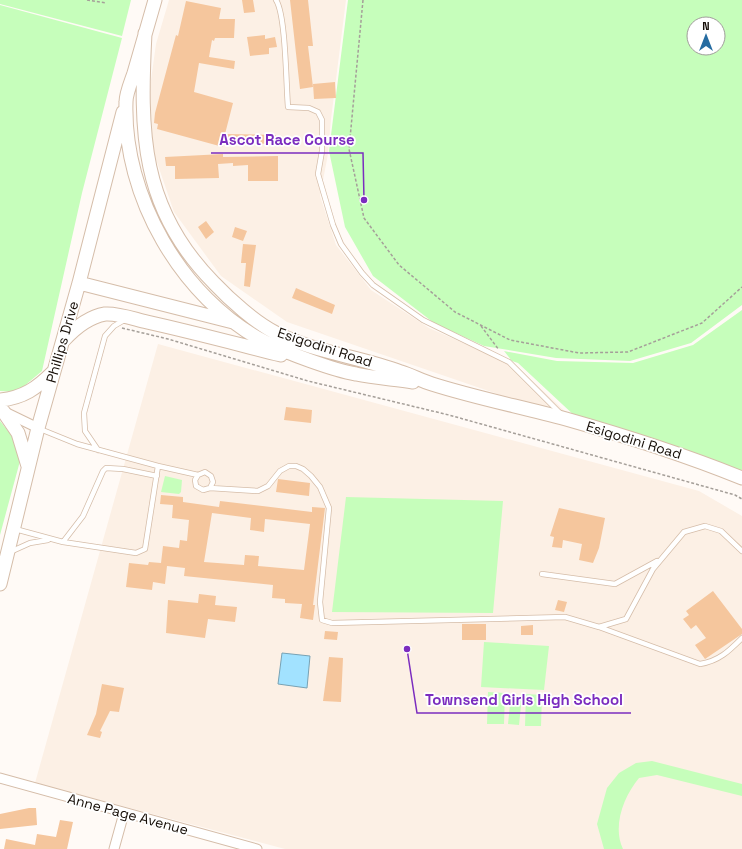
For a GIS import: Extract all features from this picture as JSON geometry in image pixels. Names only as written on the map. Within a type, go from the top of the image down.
[{"type":"main road","name":"Esigodini Road","points":[[155,0],[126,101],[129,144],[133,171],[140,193],[158,233],[168,250],[216,307],[265,342],[307,359],[355,374],[431,384],[567,420],[680,454],[742,478]]},
{"type":"main road","name":"Esigodini Road","points":[[145,33],[142,95],[146,151],[155,189],[166,216],[188,254],[228,298],[275,332],[296,341],[400,371],[431,384]]},
{"type":"main road","name":"Phillips Drive","points":[[0,584],[15,529],[38,428],[80,283],[126,101]]},
{"type":"main road","points":[[80,283],[238,324],[275,332]]},
{"type":"main road","points":[[62,343],[76,328],[105,314],[128,318],[355,374]]},
{"type":"main road","points":[[29,468],[18,433],[1,407],[32,391],[39,386],[54,370]]},
{"type":"street","points":[[1,407],[38,428]]},
{"type":"street","name":"Anne Page Avenue","points":[[0,778],[257,849]]},
{"type":"street","points":[[114,849],[124,813]]},
{"type":"lane","points":[[276,0],[281,13],[285,48],[288,107],[309,108],[318,112],[322,120],[322,151],[318,174],[333,225],[341,244],[362,273],[373,285],[423,320],[509,362],[567,420]]},
{"type":"lane","points":[[98,450],[85,431],[84,413],[105,336],[114,326],[128,318]]},
{"type":"lane","points":[[38,428],[77,444],[158,466],[198,474],[205,472],[211,476],[213,482],[210,488]]},
{"type":"lane","points":[[15,529],[51,540],[136,553],[142,552],[145,549],[158,466]]},
{"type":"lane","points":[[198,474],[195,480],[196,486],[203,490],[210,488],[258,491],[268,486],[280,471],[289,466],[296,466],[303,469],[311,476],[320,487],[329,508],[320,602],[322,620],[332,623],[565,617],[599,627],[700,664],[712,662],[729,651],[742,638]]},
{"type":"lane","points":[[63,542],[80,520],[103,471],[106,468],[123,469],[157,476]]},
{"type":"lane","points":[[599,627],[626,619],[659,561],[684,532],[705,526],[721,531],[742,551]]},
{"type":"lane","points":[[8,553],[30,543],[51,540]]},
{"type":"lane","points":[[542,574],[615,584],[659,561]]},
{"type":"path","points":[[87,0],[106,3]]},
{"type":"path","points":[[362,0],[349,149],[364,218],[400,265],[455,312],[510,340],[579,353],[628,352],[702,323],[742,287]]},
{"type":"path","points":[[481,325],[509,362]]},
{"type":"path","points":[[114,326],[168,339],[308,381],[457,417],[735,495],[742,499]]},
{"type":"shaded area","points":[[169,0],[346,0],[328,154],[320,196],[336,245],[371,290],[429,328],[518,367],[574,420],[287,322],[221,276],[174,212],[149,139],[149,94],[156,44]]},
{"type":"shaded area","points":[[158,344],[699,491],[742,516],[742,849],[285,849],[35,783]]},
{"type":"green space","points":[[0,0],[131,0],[122,36],[0,4]]},
{"type":"green space","points":[[348,0],[742,0],[742,305],[691,343],[630,361],[556,358],[484,346],[434,323],[373,276],[345,227],[329,151]]},
{"type":"green space","points":[[0,5],[122,38],[82,193],[42,371],[17,392],[0,391]]},
{"type":"green space","points":[[742,310],[742,472],[577,418],[518,363],[512,361],[504,351],[557,361],[633,363],[693,345]]},
{"type":"green space","points":[[0,421],[12,436],[20,461],[0,535]]},
{"type":"green space","points":[[165,476],[182,480],[181,492],[179,494],[161,492]]},
{"type":"green space","points":[[346,497],[503,501],[493,613],[332,612]]},
{"type":"green space","points":[[484,642],[549,646],[544,690],[481,687]]},
{"type":"green space","points":[[488,692],[505,693],[504,724],[487,724]]},
{"type":"green space","points":[[526,694],[542,695],[541,726],[525,726]]},
{"type":"green space","points":[[511,695],[522,696],[519,725],[508,724]]},
{"type":"green space","points":[[652,761],[742,784],[742,796],[657,775],[639,778],[624,802],[621,812],[619,831],[623,849],[604,849],[597,824],[607,788],[619,773],[636,763]]},
{"type":"water","points":[[282,653],[310,656],[307,688],[278,684]]},
{"type":"building","points":[[242,0],[253,0],[255,12],[244,13]]},
{"type":"building","points":[[290,0],[308,0],[313,46],[308,46],[313,87],[300,89]]},
{"type":"building","points":[[186,1],[221,8],[219,19],[235,19],[234,38],[215,38],[214,41],[212,40],[209,57],[235,61],[234,69],[199,63],[194,92],[233,103],[225,134],[276,135],[276,144],[222,143],[223,147],[157,129],[158,124],[154,123],[155,113],[176,35],[178,36]]},
{"type":"building","points":[[265,35],[265,39],[275,37],[277,47],[269,48],[269,54],[250,56],[247,37]]},
{"type":"building","points":[[335,82],[336,98],[314,99],[313,84]]},
{"type":"building","points":[[223,154],[223,157],[278,156],[278,181],[248,181],[248,165],[233,166],[233,163],[218,164],[219,178],[175,179],[175,166],[166,166],[165,157]]},
{"type":"building","points":[[206,221],[214,232],[206,239],[198,227]]},
{"type":"building","points":[[235,227],[247,231],[243,241],[232,237]]},
{"type":"building","points":[[243,244],[256,245],[250,287],[244,286],[246,263],[241,263]]},
{"type":"building","points":[[296,288],[335,305],[332,314],[292,298]]},
{"type":"building","points":[[286,407],[312,410],[311,423],[284,420]]},
{"type":"building","points":[[278,479],[310,483],[309,496],[276,492]]},
{"type":"building","points":[[161,495],[183,497],[183,502],[219,507],[220,501],[312,512],[312,507],[325,508],[313,605],[315,605],[313,620],[300,618],[302,604],[285,603],[285,599],[272,598],[273,585],[184,576],[185,568],[167,566],[165,584],[153,582],[152,590],[126,587],[129,563],[148,565],[149,562],[161,563],[163,546],[179,548],[180,540],[187,541],[189,520],[172,518],[173,505],[160,504]],"holes":[[[212,513],[251,518],[250,530],[264,532],[265,519],[310,524],[304,570],[258,566],[259,556],[245,555],[244,565],[204,562]]]},
{"type":"building","points":[[559,508],[605,518],[599,548],[593,563],[579,560],[582,544],[563,540],[562,548],[552,547],[554,537],[550,536]]},
{"type":"building","points":[[713,591],[742,629],[742,634],[705,659],[695,645],[706,638],[696,625],[691,629],[683,619],[689,615],[686,611]]},
{"type":"building","points":[[199,594],[216,596],[215,605],[237,607],[235,622],[208,619],[205,638],[166,633],[168,600],[198,603]]},
{"type":"building","points":[[558,600],[567,602],[564,612],[555,610]]},
{"type":"building","points":[[462,624],[486,624],[486,640],[462,640]]},
{"type":"building","points":[[533,625],[533,635],[521,635],[521,626]]},
{"type":"building","points":[[325,631],[338,632],[337,640],[324,639]]},
{"type":"building","points":[[329,657],[343,658],[341,702],[323,701]]},
{"type":"building","points":[[102,684],[124,688],[119,712],[110,711],[100,731],[102,732],[100,738],[87,735],[96,714]]},
{"type":"building","points":[[36,808],[37,825],[0,829],[0,814]]},
{"type":"building","points":[[60,820],[73,822],[67,849],[4,849],[6,839],[35,845],[37,834],[56,837]]},
{"type":"place","name":"Ascot Race Course","points":[[364,200]]},
{"type":"place","name":"Townsend Girls High School","points":[[407,649]]}]
